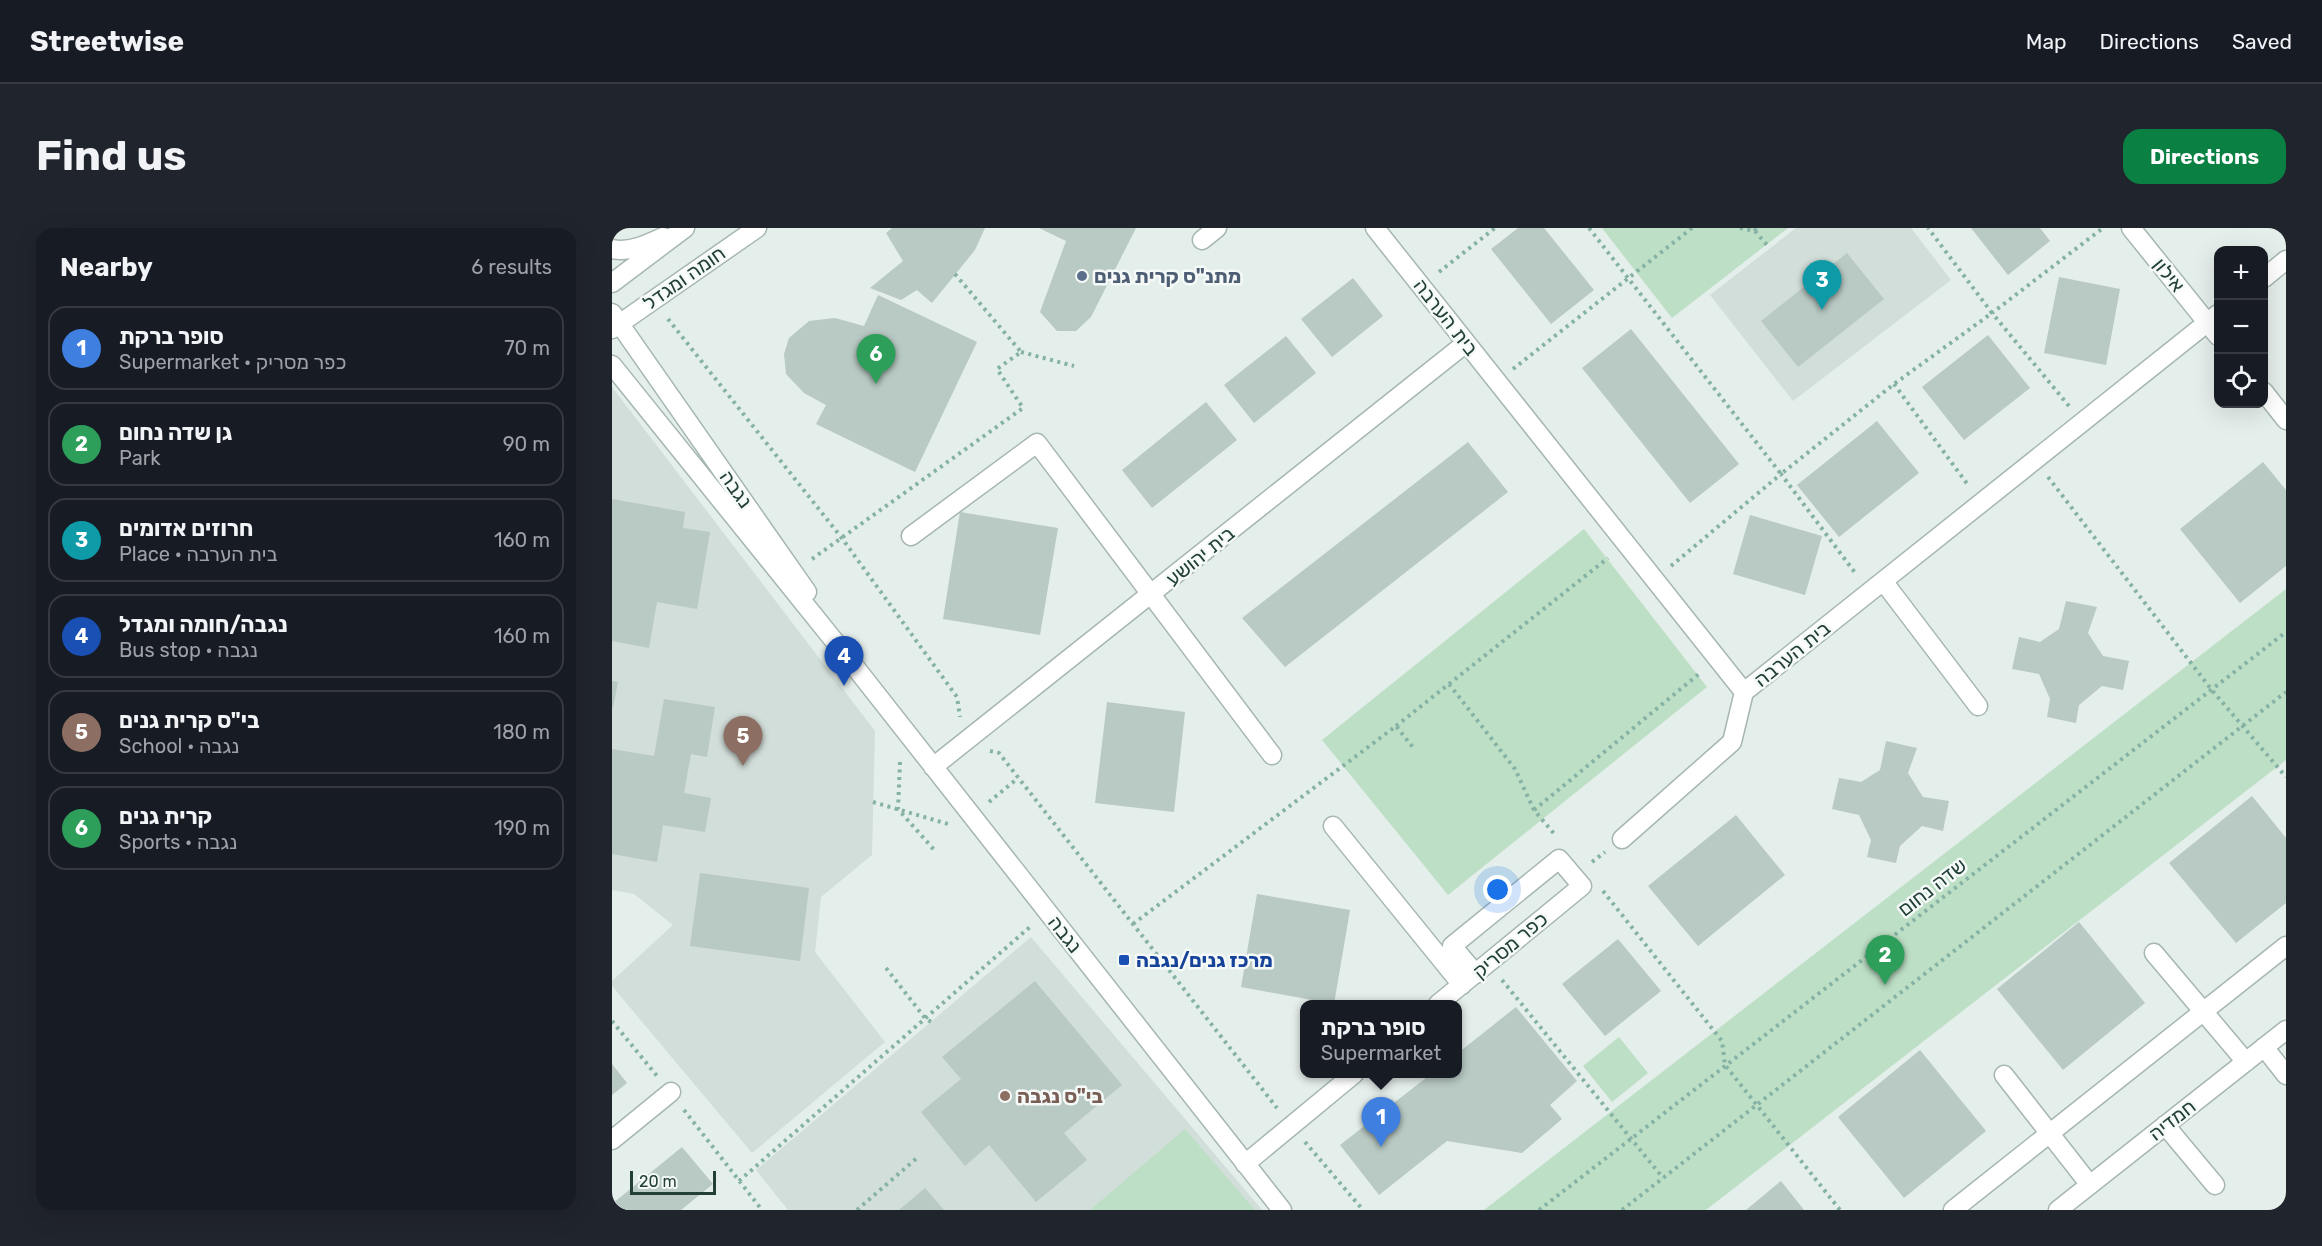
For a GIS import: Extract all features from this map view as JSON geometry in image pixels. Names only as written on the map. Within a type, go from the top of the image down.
[{"type":"street","points":[[612,249],[645,245],[684,228]]},
{"type":"street","name":"חומה ומגדל","points":[[612,284],[684,228]]},
{"type":"street","name":"חומה ומגדל","points":[[615,321],[654,300],[756,228]]},
{"type":"street","points":[[1202,240],[1217,228]]},
{"type":"street","name":"בית הערבה","points":[[1375,228],[1744,692],[2082,422],[2214,325]]},
{"type":"street","name":"אילון","points":[[2131,228],[2214,323]]},
{"type":"street","points":[[2268,275],[2286,260]]},
{"type":"street","name":"נגבה","points":[[615,321],[794,572],[848,658]]},
{"type":"street","name":"בית יהושע","points":[[933,767],[1466,343]]},
{"type":"street","name":"נגבה","points":[[612,365],[848,658],[1282,1210]]},
{"type":"street","points":[[2268,397],[2286,420]]},
{"type":"street","points":[[911,536],[1037,443],[1272,755]]},
{"type":"street","points":[[1876,587],[1978,706]]},
{"type":"street","points":[[1622,838],[1732,742],[1744,692]]},
{"type":"street","points":[[1333,826],[1475,974]]},
{"type":"street","points":[[1475,974],[1452,946],[1559,859],[1588,880]]},
{"type":"street","name":"כפר מסריק","points":[[1444,1000],[1588,880]]},
{"type":"street","points":[[1953,1210],[2286,946]]},
{"type":"street","points":[[2154,953],[2246,1062]]},
{"type":"street","name":"חמדיה","points":[[2065,1208],[2090,1185],[2286,1030]]},
{"type":"street","points":[[2264,1047],[2286,1075]]},
{"type":"street","points":[[2004,1075],[2090,1185]]},
{"type":"street","points":[[1245,1164],[1349,1078]]},
{"type":"street","points":[[612,1140],[671,1092]]},
{"type":"street","points":[[2165,1125],[2215,1185]]},
{"type":"path","points":[[1421,286],[1496,228]]},
{"type":"path","points":[[1589,228],[1781,474],[1876,587]]},
{"type":"path","points":[[1497,382],[1627,277],[1692,228]]},
{"type":"path","points":[[1740,228],[1756,230],[1767,244]]},
{"type":"path","points":[[1928,228],[1992,313],[2082,422]]},
{"type":"path","points":[[1654,580],[1894,384],[2103,228]]},
{"type":"path","points":[[955,274],[1021,352],[1074,366]]},
{"type":"path","points":[[654,300],[841,537],[957,697],[964,742],[999,753],[1291,1126],[1363,1210]]},
{"type":"path","points":[[794,572],[1023,408],[997,369],[1021,352]]},
{"type":"path","points":[[1894,384],[1981,503]]},
{"type":"path","points":[[2035,460],[2211,689],[2286,777]]},
{"type":"path","points":[[1133,924],[1396,726],[1625,544]]},
{"type":"path","name":"שדה נחום","points":[[1539,1210],[2286,632]]},
{"type":"path","points":[[1534,810],[1717,659]]},
{"type":"path","points":[[1449,684],[1515,770],[1534,810],[1562,843]]},
{"type":"path","points":[[1622,1210],[2286,692]]},
{"type":"path","points":[[1396,726],[1415,750]]},
{"type":"path","points":[[901,727],[898,809],[936,852]]},
{"type":"path","points":[[1622,838],[1588,880],[1722,1041],[1725,1065],[1840,1210]]},
{"type":"path","points":[[739,1181],[1047,911]]},
{"type":"path","points":[[886,968],[925,1018],[931,1022]]},
{"type":"path","points":[[1475,974],[1631,1139],[1663,1178]]},
{"type":"path","points":[[612,1021],[671,1092],[762,1210]]},
{"type":"path","points":[[857,1210],[918,1157]]},
{"type":"shaded area","points":[[1796,228],[1911,228],[1951,280],[1793,401],[1710,295]]},
{"type":"shaded area","points":[[612,387],[875,731],[872,855],[821,897],[815,952],[885,1042],[752,1153],[612,986],[612,981],[673,925],[634,894],[612,890]]},
{"type":"shaded area","name":"בי\"ס נגבה","points":[[1031,937],[1262,1210],[788,1210],[756,1170]]},
{"type":"green space","points":[[1602,228],[1788,228],[1672,318]]},
{"type":"green space","points":[[1584,529],[1707,687],[1448,895],[1322,740]]},
{"type":"green space","points":[[2286,589],[2286,760],[1706,1210],[1484,1210]]},
{"type":"green space","points":[[1619,1037],[1648,1073],[1612,1102],[1583,1066]]},
{"type":"green space","points":[[1185,1129],[1255,1210],[1090,1210]]},
{"type":"building","points":[[892,228],[985,228],[975,250],[932,303],[917,290],[901,300],[870,288],[903,261],[886,233]]},
{"type":"building","name":"מתנ\"ס קרית גנים","points":[[1039,228],[1136,228],[1091,317],[1076,331],[1057,331],[1040,312],[1066,241]]},
{"type":"building","points":[[1518,228],[1544,228],[1594,290],[1551,324],[1491,249]]},
{"type":"building","points":[[1971,228],[2040,228],[2050,241],[2008,275]]},
{"type":"building","points":[[1847,253],[1884,299],[1798,367],[1761,321]]},
{"type":"building","points":[[2059,277],[2120,289],[2106,365],[2044,353]]},
{"type":"building","points":[[1353,278],[1383,316],[1332,357],[1301,319]]},
{"type":"building","points":[[878,295],[977,342],[915,472],[816,424],[826,405],[804,393],[786,374],[784,354],[789,338],[809,321],[835,318],[864,326]]},
{"type":"building","points":[[1631,329],[1739,464],[1690,503],[1582,368]]},
{"type":"building","points":[[1988,335],[2030,388],[1964,440],[1922,387]]},
{"type":"building","points":[[1286,336],[1316,373],[1254,423],[1224,385]]},
{"type":"building","points":[[1206,402],[1237,440],[1152,508],[1122,470]]},
{"type":"building","points":[[1877,421],[1919,473],[1839,537],[1797,485]]},
{"type":"building","points":[[1468,442],[1508,492],[1285,667],[1242,618]]},
{"type":"building","points":[[2263,462],[2286,490],[2286,566],[2240,603],[2180,529]]},
{"type":"building","points":[[612,499],[685,512],[683,528],[710,532],[697,609],[657,602],[649,648],[612,641]]},
{"type":"building","points":[[960,512],[1058,528],[1040,635],[943,619]]},
{"type":"building","points":[[1750,515],[1822,536],[1805,595],[1733,574]]},
{"type":"building","points":[[2066,601],[2097,607],[2088,633],[2103,656],[2129,661],[2123,690],[2102,686],[2079,705],[2076,723],[2047,717],[2050,699],[2039,674],[2012,669],[2019,637],[2040,642],[2059,629]]},
{"type":"building","points":[[612,681],[618,682],[613,708],[612,707]]},
{"type":"building","points":[[664,699],[715,707],[707,757],[691,754],[684,793],[711,798],[705,832],[663,825],[657,862],[612,854],[612,749],[654,756]]},
{"type":"building","points":[[1107,702],[1185,712],[1174,812],[1095,803]]},
{"type":"building","points":[[1886,741],[1917,748],[1908,773],[1923,797],[1949,801],[1943,831],[1922,826],[1900,846],[1896,863],[1867,857],[1871,840],[1859,815],[1832,809],[1839,778],[1861,782],[1880,770]]},
{"type":"building","points":[[2252,796],[2286,838],[2286,903],[2236,943],[2169,863]]},
{"type":"building","points":[[1736,815],[1785,875],[1698,946],[1648,886]]},
{"type":"building","points":[[700,873],[809,888],[800,961],[690,946]]},
{"type":"building","points":[[1257,894],[1350,910],[1335,1000],[1312,1000],[1241,987]]},
{"type":"building","points":[[2079,922],[2145,1003],[2063,1070],[1997,989]]},
{"type":"building","points":[[1618,939],[1661,991],[1605,1036],[1562,984]]},
{"type":"building","points":[[1035,981],[1122,1085],[1064,1133],[1087,1160],[1036,1202],[989,1145],[965,1166],[921,1112],[961,1079],[942,1057]]},
{"type":"building","points":[[1516,1007],[1577,1081],[1550,1105],[1562,1119],[1522,1153],[1447,1141],[1379,1195],[1340,1145],[1426,1078],[1462,1078],[1462,1050]]},
{"type":"building","points":[[1920,1050],[1986,1131],[1904,1198],[1838,1117]]},
{"type":"building","points":[[612,1064],[627,1083],[612,1095]]},
{"type":"building","points":[[682,1147],[713,1184],[681,1210],[612,1210],[612,1204]]},
{"type":"building","points":[[1781,1181],[1804,1210],[1746,1210]]},
{"type":"building","points":[[925,1188],[944,1210],[899,1210]]},
{"type":"place","name":"מתנ\"ס קרית גנים","points":[[1082,276]]},
{"type":"place","name":"חרוזים אדומים","points":[[1822,310]]},
{"type":"place","name":"קרית גנים","points":[[876,384]]},
{"type":"place","name":"נגבה/חומה ומגדל","points":[[844,686]]},
{"type":"place","name":"בי\"ס קרית גנים","points":[[743,766]]},
{"type":"place","name":"מרכז גנים/נגבה","points":[[1124,960]]},
{"type":"place","name":"גן שדה נחום","points":[[1885,985]]},
{"type":"place","name":"בי\"ס נגבה","points":[[1005,1096]]},
{"type":"place","name":"סופר ברקת","points":[[1381,1147]]}]
